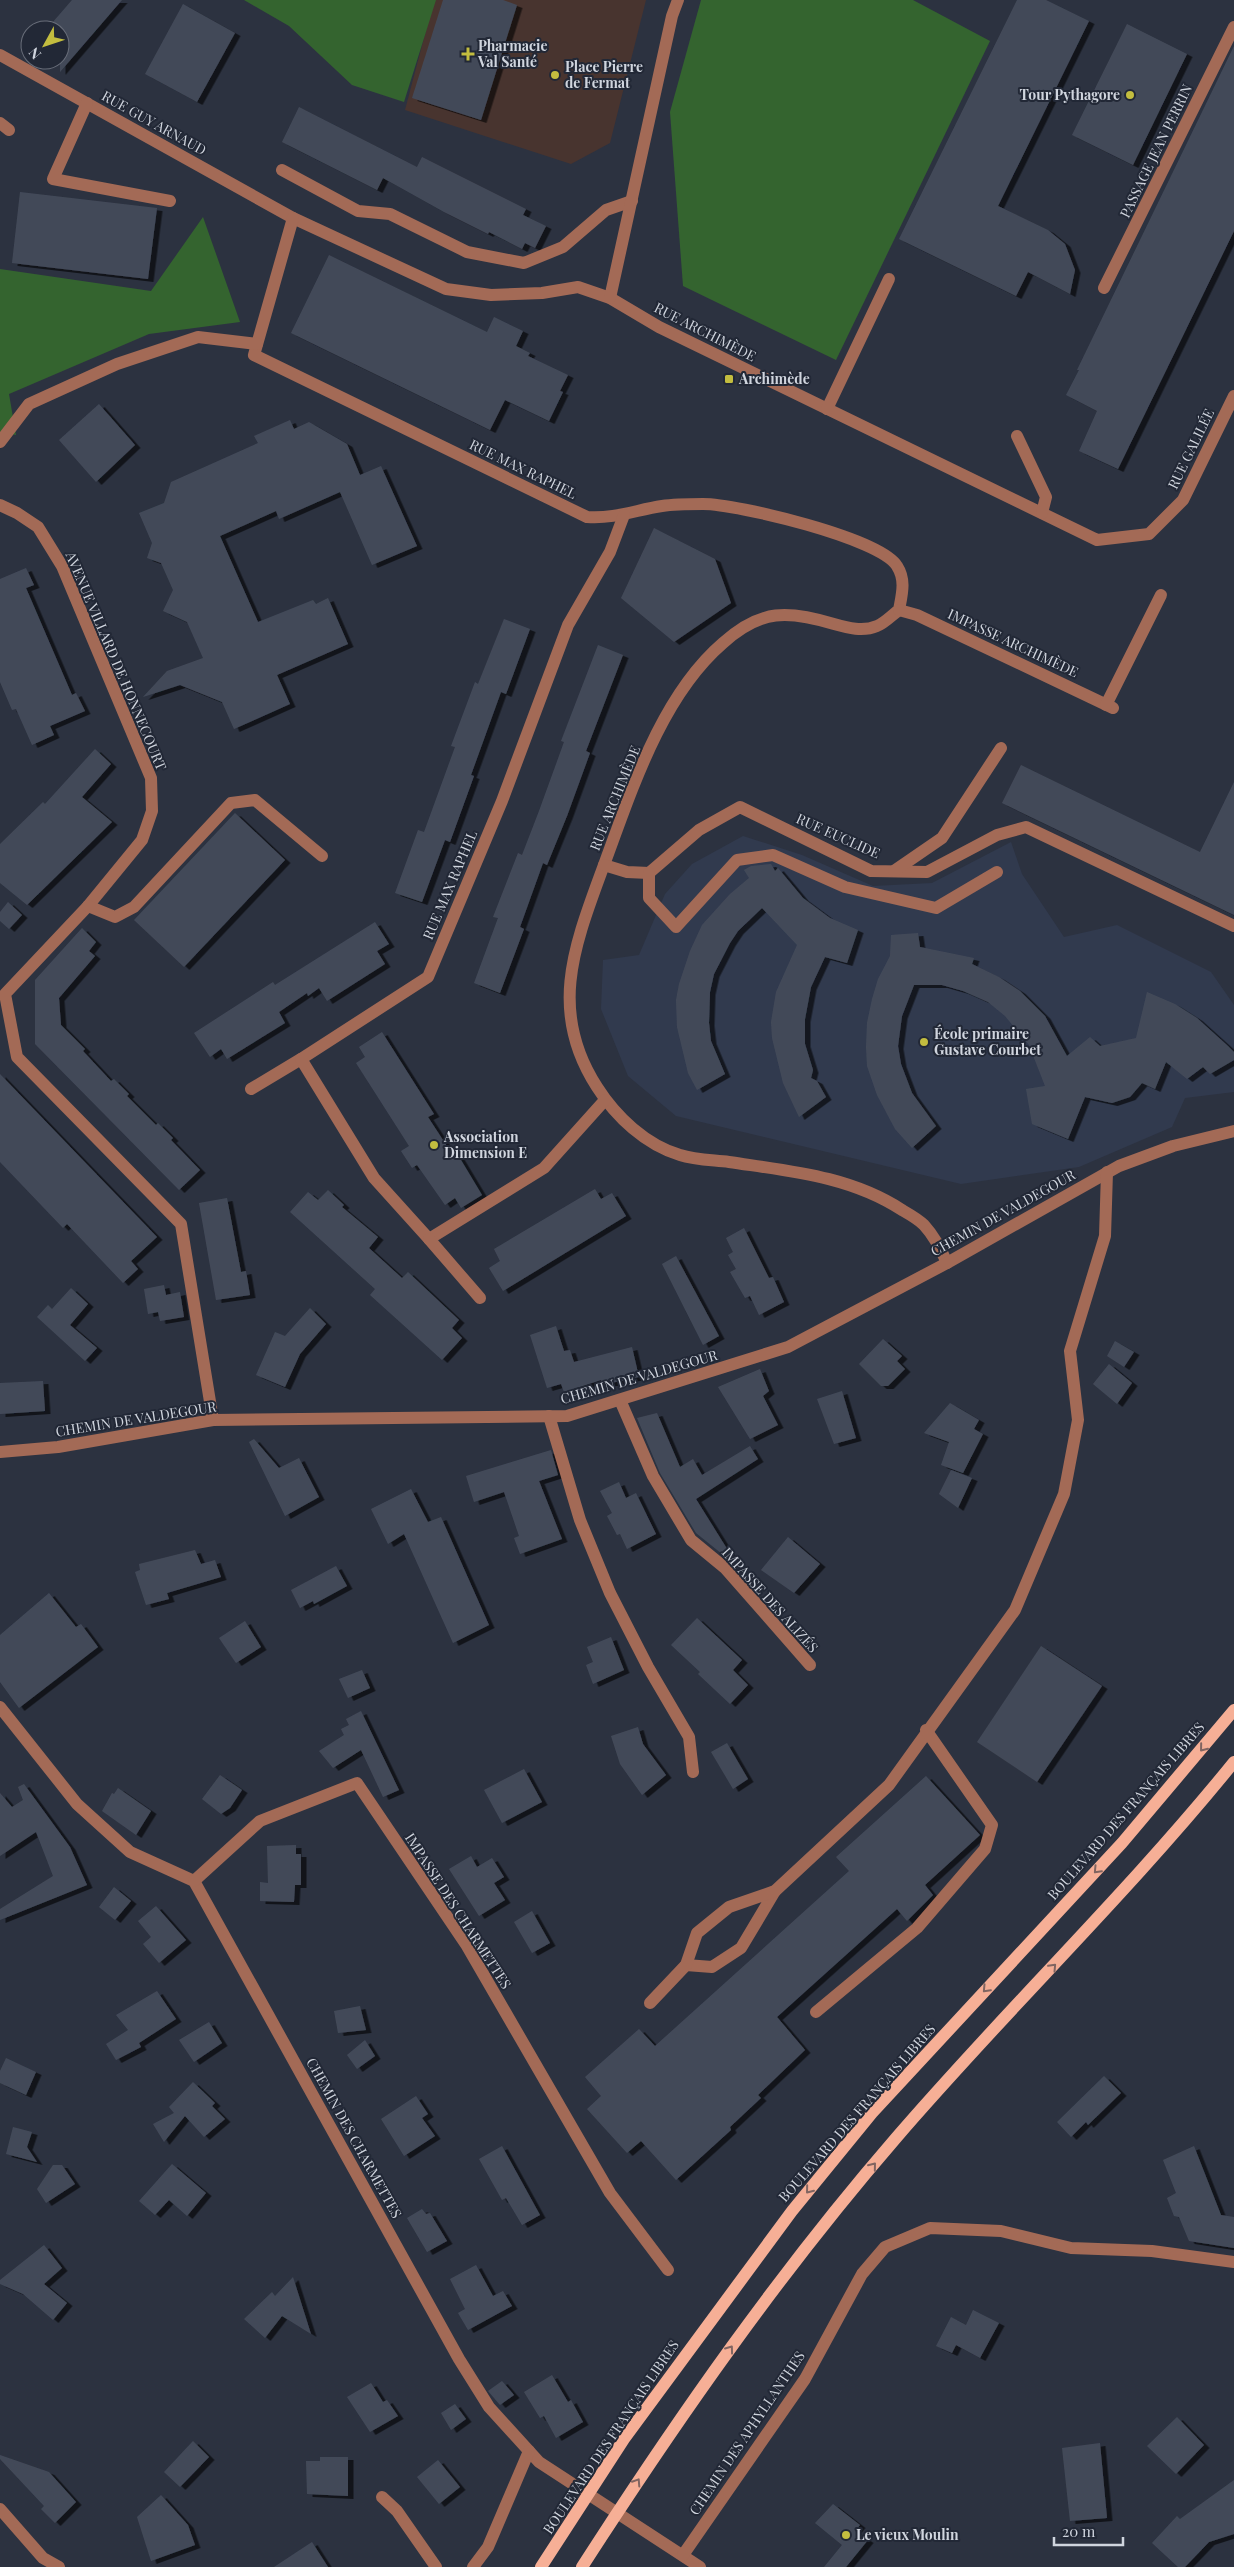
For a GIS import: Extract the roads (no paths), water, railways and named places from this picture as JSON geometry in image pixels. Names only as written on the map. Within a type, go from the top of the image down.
[{"type":"main road","name":"BOULEVARD DES FRANÇAIS LIBRES","points":[[541,2567],[624,2439],[792,2211],[872,2113],[1122,1843],[1234,1710]]},
{"type":"main road","points":[[582,2567],[665,2438],[831,2217],[896,2138],[981,2043],[1154,1859],[1234,1762]]},
{"type":"street","points":[[0,442],[29,404],[117,364],[198,338],[257,344],[294,218],[446,289],[492,295],[542,293],[578,287],[610,298],[672,16],[678,0]]},
{"type":"street","name":"PASSAGE JEAN PERRIN","points":[[1104,288],[1234,27]]},
{"type":"street","name":"RUE GUY ARNAUD","points":[[0,55],[294,218]]},
{"type":"street","points":[[87,103],[53,179],[170,201]]},
{"type":"street","points":[[282,170],[358,211],[390,214],[467,252],[524,262],[562,247],[606,210],[632,201]]},
{"type":"street","points":[[827,409],[890,279]]},
{"type":"street","name":"RUE ARCHIMÈDE","points":[[610,298],[659,327],[1097,540],[1149,534]]},
{"type":"street","name":"RUE MAX RAPHEL","points":[[257,344],[254,355],[587,517],[606,518],[624,515]]},
{"type":"street","name":"RUE GALILÉE","points":[[1149,534],[1183,500],[1234,396]]},
{"type":"street","points":[[1018,436],[1046,497],[1042,513]]},
{"type":"street","points":[[624,515],[662,506],[706,504],[752,512],[840,534],[879,551],[896,565],[904,587],[899,610]]},
{"type":"street","name":"AVENUE VILLARD DE HONNECOURT","points":[[0,505],[17,513],[38,527],[62,566],[151,778],[152,811],[142,840],[88,906],[2,993],[17,1057],[181,1224],[213,1420]]},
{"type":"street","name":"RUE MAX RAPHEL","points":[[251,1089],[428,978],[502,801],[568,625],[610,552],[624,515]]},
{"type":"street","name":"IMPASSE ARCHIMÈDE","points":[[899,610],[917,615],[1110,706],[1161,595]]},
{"type":"street","name":"RUE ARCHIMÈDE","points":[[899,610],[876,626],[854,630],[810,617],[774,614],[745,626],[724,641],[699,665],[680,691],[648,754],[604,865],[571,968],[568,1001],[575,1046],[588,1074],[605,1100],[638,1134],[680,1155],[820,1176],[879,1195],[923,1224],[939,1245],[947,1263]]},
{"type":"street","points":[[894,871],[942,838],[1001,748]]},
{"type":"street","points":[[88,906],[115,917],[134,907],[231,803],[255,800],[322,856]]},
{"type":"street","name":"RUE EUCLIDE","points":[[649,873],[699,830],[740,806],[871,870],[927,872],[997,835],[1026,827],[1234,926]]},
{"type":"street","points":[[604,865],[627,872],[649,873],[649,898],[676,927],[737,860],[773,855],[844,887],[936,908],[997,872]]},
{"type":"street","points":[[301,1059],[374,1178],[480,1298]]},
{"type":"street","points":[[429,1239],[544,1168],[605,1100]]},
{"type":"street","name":"CHEMIN DE VALDEGOUR","points":[[0,1452],[58,1446],[213,1420],[568,1416],[788,1347],[947,1263],[1107,1172],[1173,1146],[1234,1131]]},
{"type":"street","points":[[686,1965],[712,1967],[740,1948],[774,1891],[889,1785],[926,1730],[1015,1610],[1064,1494],[1078,1420],[1070,1351],[1106,1236],[1107,1172]]},
{"type":"street","name":"IMPASSE DES ALIZÉS","points":[[620,1400],[653,1476],[691,1540],[725,1568],[810,1665]]},
{"type":"street","points":[[549,1416],[580,1520],[610,1594],[648,1667],[688,1737],[693,1772]]},
{"type":"street","points":[[0,1707],[77,1804],[130,1852],[194,1881]]},
{"type":"street","points":[[816,2012],[917,1928],[985,1849],[992,1825],[926,1730]]},
{"type":"street","name":"IMPASSE DES CHARMETTES","points":[[194,1881],[260,1821],[357,1783],[467,1946],[610,2193],[668,2270]]},
{"type":"street","name":"CHEMIN DES CHARMETTES","points":[[194,1881],[458,2359],[489,2407],[539,2462],[700,2567]]},
{"type":"street","points":[[650,2003],[686,1965],[697,1933],[728,1907],[774,1891]]},
{"type":"street","name":"CHEMIN DES APHYLLANTHES","points":[[683,2555],[805,2379],[862,2274],[885,2247],[930,2228],[1001,2232],[1071,2248],[1152,2250],[1234,2262]]},
{"type":"street","points":[[473,2567],[488,2548],[529,2451]]},
{"type":"street","points":[[382,2497],[397,2511],[436,2567]]},
{"type":"street","points":[[0,2509],[43,2558],[58,2567]]},
{"type":"place","name":"Pharmacie Val Santé","points":[[468,54]]},
{"type":"place","name":"Place Pierre de Fermat","points":[[555,75]]},
{"type":"place","name":"Tour Pythagore","points":[[1130,95]]},
{"type":"place","name":"Archimède","points":[[729,379]]},
{"type":"place","name":"École primaire Gustave Courbet","points":[[924,1042]]},
{"type":"place","name":"Association Dimension E","points":[[434,1145]]},
{"type":"place","name":"Le vieux Moulin","points":[[846,2535]]}]
